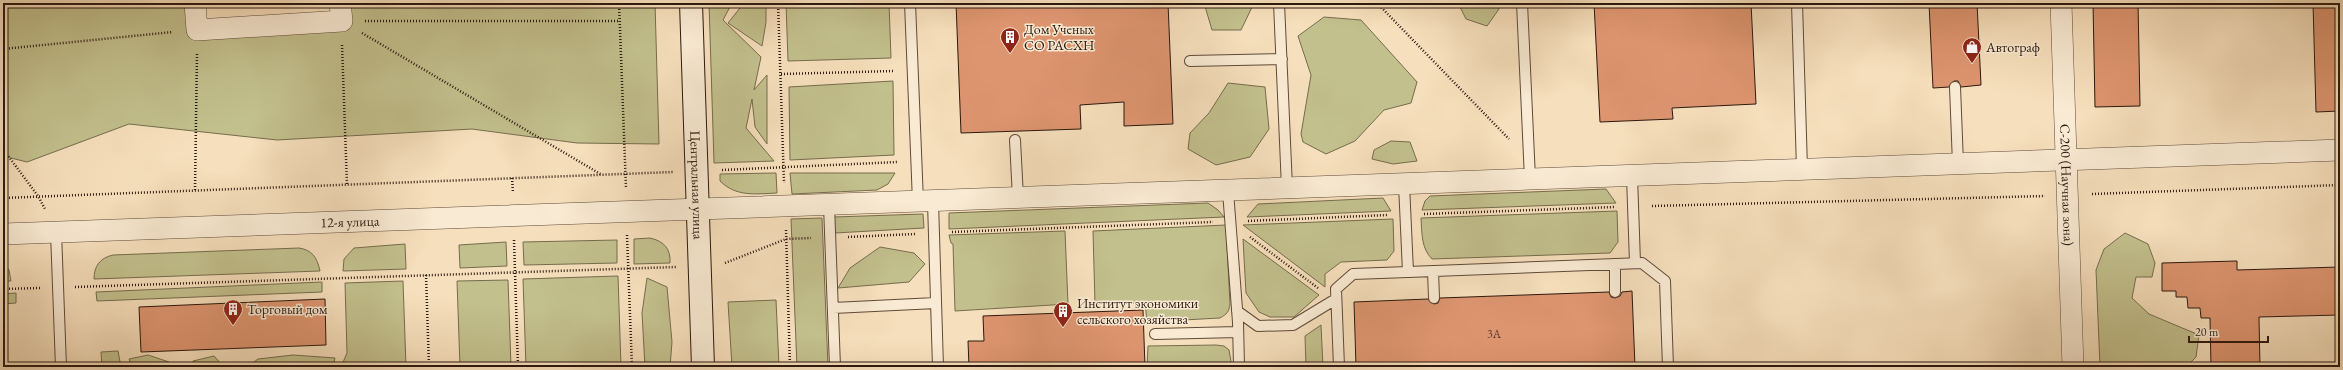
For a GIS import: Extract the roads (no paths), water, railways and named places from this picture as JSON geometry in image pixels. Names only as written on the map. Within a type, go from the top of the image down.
[{"type":"main road","name":"Центральная улица","points":[[691,3],[703,367]]},
{"type":"street","points":[[195,3],[197,30],[341,12]]},
{"type":"street","name":"С-200 (Научная зона)","points":[[2061,3],[2073,367]]},
{"type":"street","name":"12-я улица","points":[[3,234],[829,206],[1404,184],[1530,170],[1632,176],[2340,150]]},
{"type":"lane","points":[[910,3],[917,161],[934,233],[938,367]]},
{"type":"lane","points":[[1279,3],[1287,188]]},
{"type":"lane","points":[[1522,3],[1530,170]]},
{"type":"lane","points":[[1797,3],[1802,170]]},
{"type":"lane","points":[[1190,61],[1282,59]]},
{"type":"lane","points":[[1955,87],[1958,164]]},
{"type":"lane","points":[[1015,140],[1018,198]]},
{"type":"lane","points":[[1632,176],[1635,263]]},
{"type":"lane","points":[[1404,184],[1404,215],[1408,272]]},
{"type":"lane","points":[[1228,191],[1237,311],[1239,367]]},
{"type":"lane","points":[[829,206],[835,367]]},
{"type":"lane","points":[[56,232],[61,367]]},
{"type":"lane","points":[[1339,367],[1336,289],[1353,274],[1642,263],[1665,281],[1668,367]]},
{"type":"lane","points":[[1615,264],[1615,292]]},
{"type":"lane","points":[[1433,271],[1434,298]]},
{"type":"lane","points":[[1237,311],[1258,326],[1293,325],[1336,299]]},
{"type":"lane","points":[[833,308],[936,303]]},
{"type":"lane","points":[[1154,334],[1238,332]]},
{"type":"place","name":"Дом Ученых СО РАСХН","points":[[1010,54]]},
{"type":"place","name":"Автограф","points":[[1972,64]]},
{"type":"place","name":"Торговый дом","points":[[233,326]]},
{"type":"place","name":"Институт экономики сельского хозяйства","points":[[1063,328]]}]
